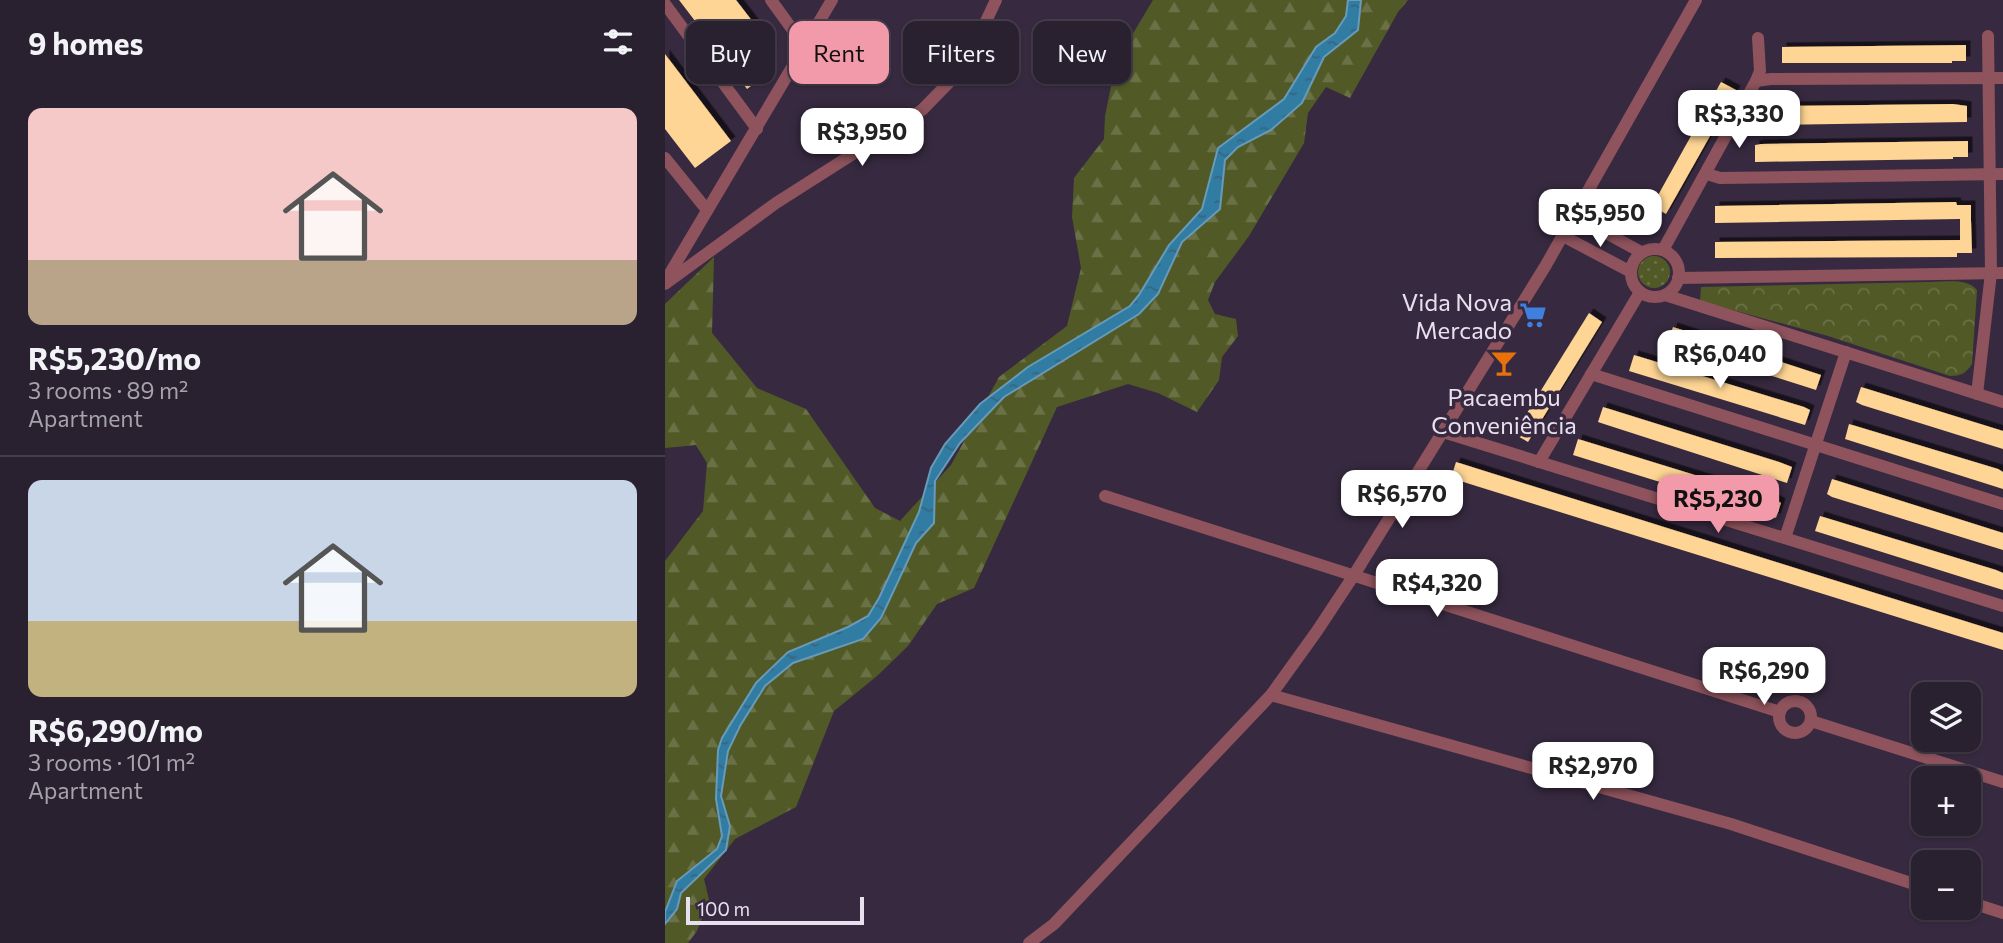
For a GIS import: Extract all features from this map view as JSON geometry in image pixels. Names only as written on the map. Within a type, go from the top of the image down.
[{"type":"street","points":[[771,0],[789,25]]},
{"type":"street","points":[[820,21],[832,0]]},
{"type":"street","points":[[665,283],[776,203],[922,110],[965,66],[996,0]]},
{"type":"street","points":[[1029,943],[1054,924],[1271,695],[1354,575],[1444,432],[1575,216],[1696,0]]},
{"type":"street","points":[[665,4],[757,129]]},
{"type":"street","points":[[1977,394],[1997,273],[1996,174],[1989,78],[1989,36]]},
{"type":"street","points":[[1663,250],[1756,81],[1760,71],[1758,38]]},
{"type":"street","points":[[665,283],[789,74]]},
{"type":"street","points":[[1756,81],[2003,78]]},
{"type":"street","points":[[665,158],[707,210]]},
{"type":"street","points":[[1707,174],[1720,178],[1996,174]]},
{"type":"street","points":[[1575,216],[1641,253]]},
{"type":"street","points":[[1563,236],[1631,272]]},
{"type":"street","points":[[1648,249],[1663,250],[1675,259],[1678,266],[1678,278],[1674,288],[1665,295],[1654,297],[1640,292],[1632,279],[1632,264],[1648,249]]},
{"type":"street","points":[[1678,278],[1997,273]]},
{"type":"street","points":[[1539,462],[1640,292]]},
{"type":"street","points":[[1665,295],[2003,402]]},
{"type":"street","points":[[1785,538],[1846,352]]},
{"type":"street","points":[[1591,374],[2003,504]]},
{"type":"street","points":[[1444,432],[2003,606]]},
{"type":"street","points":[[1105,496],[1780,712]]},
{"type":"street","points":[[1271,695],[1731,824],[1911,883]]},
{"type":"street","points":[[1800,701],[1810,711],[1811,721],[1801,732],[1791,732],[1782,727],[1780,712],[1785,704],[1800,701]]},
{"type":"street","points":[[1811,721],[2003,782]]},
{"type":"street","points":[[1981,906],[2003,913]]},
{"type":"green space","points":[[1153,0],[1408,0],[1398,12],[1350,98],[1326,87],[1308,113],[1304,143],[1249,236],[1215,282],[1208,300],[1215,314],[1236,319],[1238,336],[1222,357],[1219,380],[1197,412],[1158,393],[1128,384],[1057,407],[974,588],[937,604],[908,646],[834,711],[796,807],[735,839],[704,879],[709,900],[697,931],[688,943],[665,943],[665,561],[703,511],[707,463],[696,445],[665,448],[665,304],[714,257],[712,333],[757,388],[806,409],[875,508],[900,521],[951,465],[999,377],[1067,326],[1081,268],[1072,217],[1074,178],[1104,139],[1105,116],[1112,84],[1131,84],[1131,37]]},
{"type":"green space","points":[[1654,256],[1665,261],[1670,272],[1665,283],[1654,288],[1643,283],[1638,272],[1643,261]]},
{"type":"green space","points":[[1962,282],[1977,290],[1972,364],[1960,375],[1950,376],[1828,336],[1700,301],[1701,287]]},
{"type":"water","points":[[1348,0],[1361,0],[1358,30],[1324,57],[1302,103],[1271,130],[1238,147],[1225,160],[1220,209],[1182,242],[1158,294],[1139,314],[1004,397],[960,443],[935,481],[934,523],[916,543],[881,618],[863,639],[793,663],[765,686],[728,751],[721,796],[730,826],[726,850],[681,893],[677,909],[665,924],[665,912],[677,881],[717,849],[722,836],[716,799],[718,750],[722,738],[756,683],[788,652],[868,616],[919,512],[931,468],[945,444],[980,404],[1028,367],[1130,306],[1169,245],[1202,209],[1218,148],[1284,99],[1316,47],[1335,33],[1346,16]]},
{"type":"building","points":[[679,0],[736,0],[752,21],[695,21]]},
{"type":"building","points":[[1966,45],[1966,61],[1952,63],[1782,63],[1782,47]]},
{"type":"building","points":[[665,54],[731,141],[695,168],[665,129]]},
{"type":"building","points":[[1721,82],[1736,90],[1666,214],[1652,206]]},
{"type":"building","points":[[1783,106],[1967,106],[1967,122],[1769,125],[1769,108]]},
{"type":"building","points":[[1968,141],[1968,157],[1953,159],[1755,162],[1755,145],[1761,144]]},
{"type":"building","points":[[1956,202],[1957,205],[1971,205],[1972,253],[1957,253],[1957,257],[1715,258],[1715,242],[1960,240],[1960,219],[1715,223],[1715,206]]},
{"type":"building","points":[[1589,313],[1602,322],[1528,442],[1514,434]]},
{"type":"building","points":[[1673,327],[1821,375],[1816,390],[1674,345],[1668,342]]},
{"type":"building","points":[[1634,355],[1804,407],[1810,410],[1805,425],[1629,371]]},
{"type":"building","points":[[1861,387],[2003,431],[2003,449],[1862,405],[1856,402]]},
{"type":"building","points":[[1603,407],[1792,467],[1787,483],[1598,422]]},
{"type":"building","points":[[1849,424],[1998,469],[2003,472],[2003,489],[1845,439]]},
{"type":"building","points":[[1578,439],[1776,500],[1781,503],[1776,518],[1573,455]]},
{"type":"building","points":[[1456,462],[2003,633],[2003,650],[1451,478]]},
{"type":"building","points":[[1832,479],[2003,533],[2003,550],[1832,497],[1827,494]]},
{"type":"building","points":[[1820,516],[1996,570],[2003,573],[2003,590],[1815,531]]},
{"type":"place","name":"Vida Nova Mercado","points":[[1533,315]]},
{"type":"place","name":"Pacaembu Conveniência","points":[[1504,363]]}]
